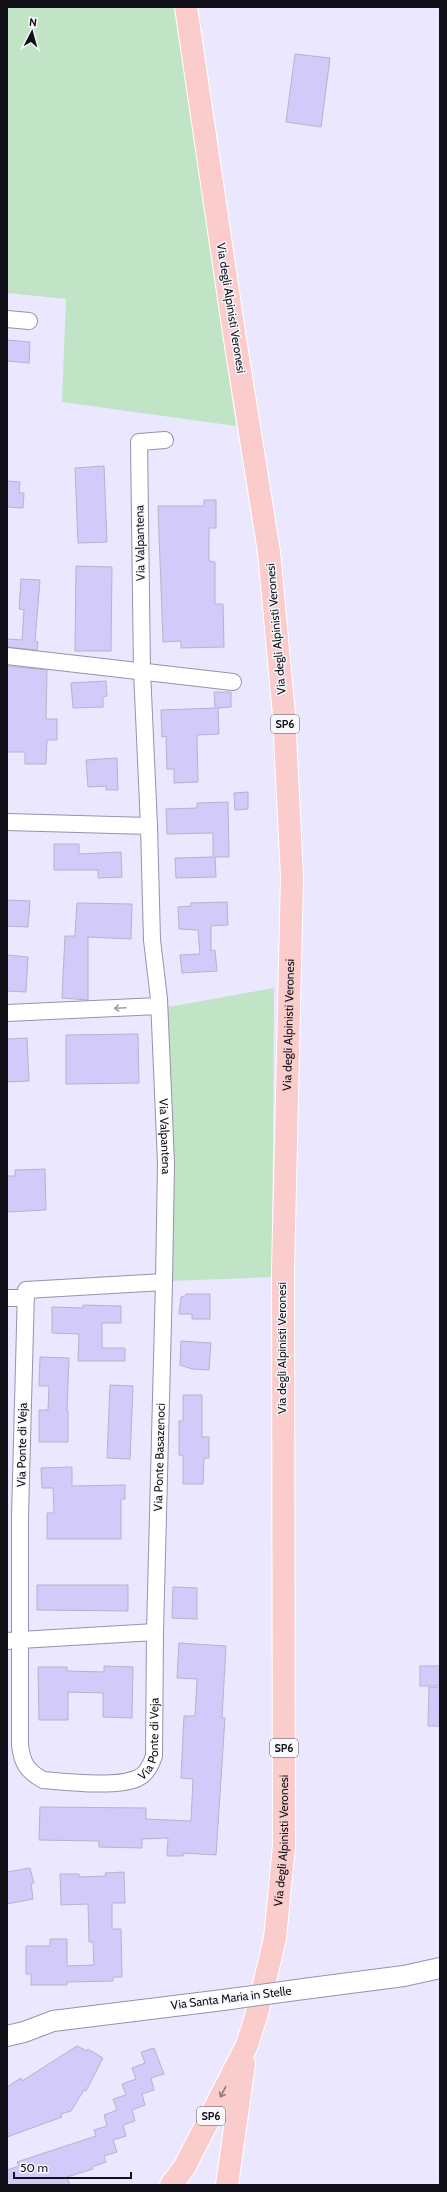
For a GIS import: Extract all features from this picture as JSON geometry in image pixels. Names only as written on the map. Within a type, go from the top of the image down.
[{"type":"highway","name":"Via degli Alpinisti Veronesi","points":[[186,7],[234,331],[269,552],[284,715],[292,877],[283,1271],[284,1846],[275,1938],[258,2010],[247,2045]]},
{"type":"highway","name":"SP6","points":[[171,2185],[184,2168],[247,2045]]},
{"type":"highway","points":[[227,2185],[247,2045]]},
{"type":"street","points":[[7,318],[29,321]]},
{"type":"street","name":"Via Valpantena","points":[[164,1282],[166,1163],[159,1006],[152,940],[149,826],[142,671],[139,442],[165,440]]},
{"type":"street","points":[[7,656],[232,682]]},
{"type":"street","points":[[7,822],[149,826]]},
{"type":"street","points":[[7,1013],[159,1006]]},
{"type":"street","points":[[7,1298],[26,1298],[26,1290],[164,1282]]},
{"type":"street","name":"Via Ponte Basazenoci","points":[[155,1632],[164,1282]]},
{"type":"street","name":"Via Ponte di Veja","points":[[26,1298],[20,1516],[14,1640],[20,1745],[22,1759],[26,1768],[43,1780],[123,1783],[139,1778],[145,1773],[154,1756],[155,1632]]},
{"type":"street","points":[[14,1640],[155,1632]]},
{"type":"street","name":"Via Santa Maria in Stelle","points":[[7,2043],[16,2034],[53,2021],[404,1976],[440,1968]]},
{"type":"green space","points":[[7,7],[176,7],[236,426],[62,402],[66,299],[7,293]]},
{"type":"green space","points":[[274,988],[272,1277],[170,1281],[162,1008]]},
{"type":"building","points":[[295,54],[330,58],[321,127],[286,122]]},
{"type":"building","points":[[7,340],[30,342],[29,363],[7,361]]},
{"type":"building","points":[[104,466],[107,542],[78,543],[75,468]]},
{"type":"building","points":[[7,481],[20,482],[19,493],[24,493],[23,508],[7,507]]},
{"type":"building","points":[[204,500],[216,500],[216,528],[209,528],[209,561],[215,562],[215,604],[223,604],[224,647],[181,648],[181,641],[163,642],[158,506],[204,506]]},
{"type":"building","points":[[76,566],[112,567],[111,651],[75,651]]},
{"type":"building","points":[[21,579],[40,580],[35,641],[38,642],[37,650],[7,647],[7,639],[22,640],[24,610],[19,609]]},
{"type":"building","points":[[7,666],[47,670],[46,719],[57,719],[57,740],[47,740],[46,764],[25,764],[25,752],[7,752]]},
{"type":"building","points":[[106,681],[107,696],[103,697],[103,707],[73,708],[71,683]]},
{"type":"building","points":[[214,692],[231,692],[231,707],[217,708],[219,734],[197,735],[198,782],[174,783],[174,769],[167,769],[166,736],[162,737],[161,710],[215,708]]},
{"type":"building","points":[[117,758],[118,790],[106,790],[106,786],[88,787],[86,760]]},
{"type":"building","points":[[248,792],[248,809],[235,810],[234,793]]},
{"type":"building","points":[[228,802],[229,857],[215,857],[216,877],[176,878],[175,858],[213,857],[213,833],[167,834],[166,809],[197,808],[197,803]]},
{"type":"building","points":[[54,844],[79,844],[79,854],[121,852],[122,877],[98,878],[98,870],[54,870]]},
{"type":"building","points":[[7,900],[30,901],[28,927],[7,926]]},
{"type":"building","points":[[227,902],[228,925],[211,926],[211,951],[215,950],[217,971],[182,973],[180,955],[200,954],[198,930],[179,929],[178,907],[191,906],[191,903]]},
{"type":"building","points":[[77,903],[132,904],[131,939],[88,937],[88,1000],[62,998],[65,936],[75,936]]},
{"type":"building","points":[[7,955],[28,957],[26,992],[7,991]]},
{"type":"building","points":[[138,1034],[139,1083],[66,1084],[66,1035]]},
{"type":"building","points":[[27,1038],[29,1081],[7,1082],[7,1039]]},
{"type":"building","points":[[45,1169],[46,1210],[7,1212],[7,1176],[15,1176],[15,1170]]},
{"type":"building","points":[[186,1294],[210,1294],[210,1319],[192,1319],[192,1314],[179,1314],[181,1297],[185,1296]]},
{"type":"building","points":[[83,1305],[121,1306],[121,1323],[102,1323],[102,1348],[125,1348],[125,1361],[78,1361],[79,1334],[52,1333],[52,1307],[83,1308]]},
{"type":"building","points":[[181,1341],[211,1343],[209,1370],[192,1369],[180,1365]]},
{"type":"building","points":[[40,1357],[69,1358],[67,1410],[68,1442],[39,1442],[39,1410],[48,1410],[49,1386],[39,1386]]},
{"type":"building","points":[[110,1385],[133,1386],[130,1459],[107,1458]]},
{"type":"building","points":[[183,1395],[202,1395],[202,1437],[209,1437],[209,1458],[204,1458],[203,1484],[183,1484],[183,1455],[179,1455],[179,1421],[183,1421]]},
{"type":"building","points":[[72,1467],[72,1486],[125,1485],[125,1499],[121,1499],[121,1539],[47,1539],[47,1513],[54,1513],[53,1488],[42,1488],[41,1468]]},
{"type":"building","points":[[37,1585],[128,1585],[128,1611],[37,1610]]},
{"type":"building","points":[[173,1587],[197,1588],[197,1619],[172,1618]]},
{"type":"building","points":[[179,1643],[226,1646],[222,1718],[225,1718],[216,1855],[183,1853],[183,1856],[167,1856],[168,1838],[142,1839],[142,1848],[99,1847],[99,1841],[39,1840],[40,1807],[146,1808],[146,1819],[191,1821],[193,1779],[181,1778],[184,1716],[195,1716],[197,1679],[177,1678]]},
{"type":"building","points":[[104,1666],[133,1667],[132,1718],[103,1717],[103,1693],[68,1692],[68,1720],[39,1720],[38,1667],[67,1667],[67,1671],[104,1672]]},
{"type":"building","points":[[420,1666],[440,1666],[440,1686],[420,1686]]},
{"type":"building","points":[[429,1687],[440,1688],[440,1726],[428,1726]]},
{"type":"building","points":[[30,1868],[34,1883],[31,1883],[33,1899],[7,1904],[7,1872]]},
{"type":"building","points":[[124,1872],[125,1903],[112,1903],[112,1929],[121,1929],[122,1977],[113,1977],[113,1981],[67,1982],[67,1985],[31,1985],[31,1974],[26,1974],[26,1946],[50,1946],[50,1939],[67,1939],[67,1966],[94,1965],[93,1942],[89,1942],[88,1904],[61,1905],[60,1874],[79,1874],[79,1877],[106,1876],[105,1873]]},
{"type":"building","points":[[77,2046],[87,2051],[88,2049],[103,2058],[86,2091],[84,2090],[71,2111],[61,2114],[62,2117],[7,2137],[7,2087],[21,2078],[22,2081]]},
{"type":"building","points":[[154,2048],[164,2074],[151,2078],[154,2090],[142,2094],[145,2105],[132,2110],[135,2121],[123,2125],[126,2136],[113,2140],[117,2152],[104,2156],[106,2162],[92,2167],[93,2169],[67,2177],[70,2185],[7,2185],[7,2170],[19,2166],[17,2162],[96,2136],[94,2130],[107,2126],[104,2115],[117,2110],[113,2099],[126,2095],[122,2084],[136,2079],[132,2068],[145,2063],[141,2052]]}]
